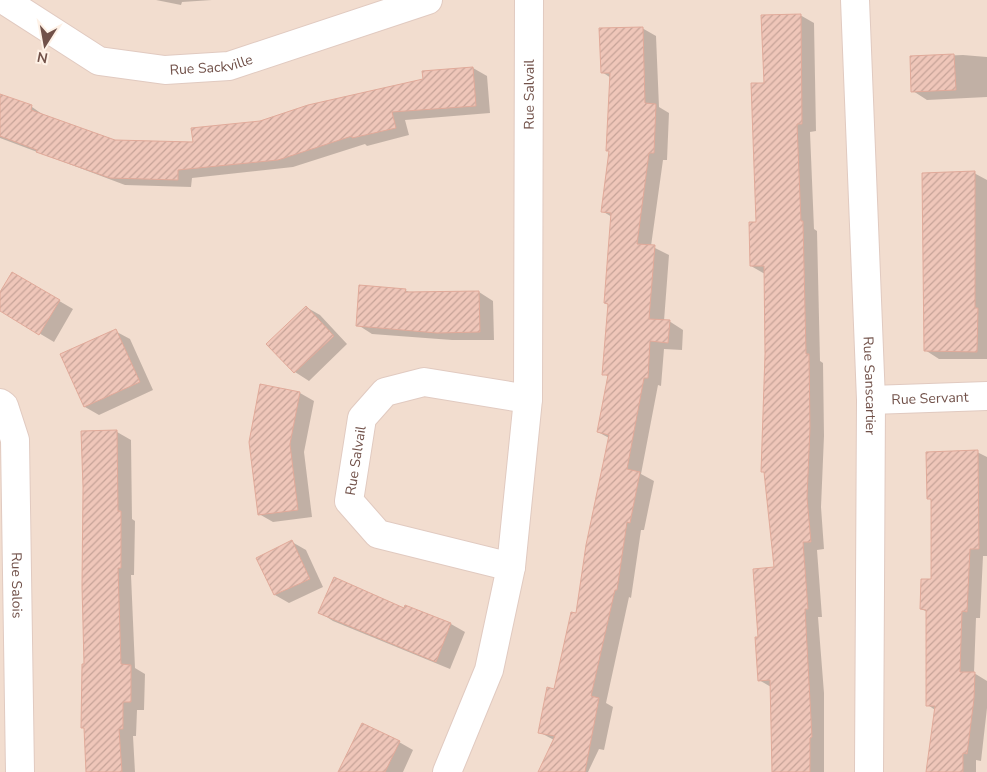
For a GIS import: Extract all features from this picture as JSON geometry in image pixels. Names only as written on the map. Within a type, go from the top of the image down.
[{"type":"street","name":"Rue Sackville","points":[[4,0],[99,61],[165,70],[229,66],[428,0]]},
{"type":"street","name":"Rue Salvail","points":[[447,772],[489,670],[511,567],[528,399],[529,0]]},
{"type":"street","name":"Rue Sanscartier","points":[[855,0],[871,400],[868,772]]},
{"type":"street","name":"Rue Salvail","points":[[511,567],[378,534],[349,501],[362,418],[385,392],[424,382],[528,399]]},
{"type":"street","name":"Rue Servant","points":[[871,400],[987,396]]},
{"type":"street","name":"Rue Salois","points":[[0,403],[4,406],[15,440],[9,642],[20,772]]},
{"type":"shaded area","points":[[0,0],[987,0],[987,772],[0,772]]},
{"type":"building","points":[[801,14],[802,124],[797,124],[801,221],[803,221],[806,354],[809,354],[810,428],[807,498],[811,542],[803,542],[808,609],[805,609],[812,737],[810,738],[810,772],[772,772],[770,680],[758,681],[755,637],[758,637],[753,569],[774,567],[764,472],[761,472],[765,354],[764,266],[750,266],[749,222],[756,222],[751,83],[764,83],[761,15]]},
{"type":"building","points":[[643,27],[645,103],[656,104],[654,153],[649,153],[637,244],[655,245],[649,319],[670,320],[668,343],[650,341],[648,378],[644,378],[627,469],[640,472],[630,523],[627,522],[617,590],[615,590],[591,696],[599,698],[585,772],[538,772],[555,736],[538,733],[547,687],[554,689],[571,612],[576,613],[586,545],[609,435],[597,432],[608,375],[602,375],[608,304],[604,303],[611,213],[601,212],[609,151],[606,151],[610,73],[601,73],[599,28]]},
{"type":"building","points":[[954,54],[956,90],[911,92],[910,56]]},
{"type":"building","points":[[473,67],[476,106],[392,112],[396,128],[352,138],[352,136],[278,160],[178,170],[178,180],[110,178],[36,152],[37,150],[0,136],[0,94],[32,105],[31,110],[115,140],[193,142],[191,128],[260,121],[308,105],[423,79],[422,71]]},
{"type":"building","points":[[975,171],[975,308],[978,308],[977,352],[924,351],[922,173]]},
{"type":"building","points":[[12,272],[60,300],[39,335],[0,311],[0,292]]},
{"type":"building","points":[[359,285],[406,289],[405,292],[479,291],[480,332],[437,333],[356,326]]},
{"type":"building","points":[[306,306],[334,336],[294,373],[266,344]]},
{"type":"building","points":[[116,329],[140,382],[84,407],[60,354]]},
{"type":"building","points":[[260,384],[300,392],[290,444],[298,510],[258,515],[249,442]]},
{"type":"building","points":[[117,430],[118,511],[121,511],[121,568],[118,568],[121,664],[131,665],[131,702],[123,702],[123,729],[119,729],[122,772],[86,772],[84,728],[81,728],[82,664],[84,664],[81,431]]},
{"type":"building","points":[[978,450],[979,549],[970,549],[967,612],[962,611],[960,672],[975,672],[974,699],[967,754],[963,753],[963,772],[926,772],[935,706],[926,706],[926,610],[920,609],[921,579],[931,579],[931,499],[927,499],[926,452]]},
{"type":"building","points":[[292,540],[310,579],[274,595],[256,558]]},
{"type":"building","points":[[334,577],[404,608],[405,605],[451,623],[436,662],[318,613]]},
{"type":"building","points":[[362,723],[400,741],[385,772],[338,772]]}]
